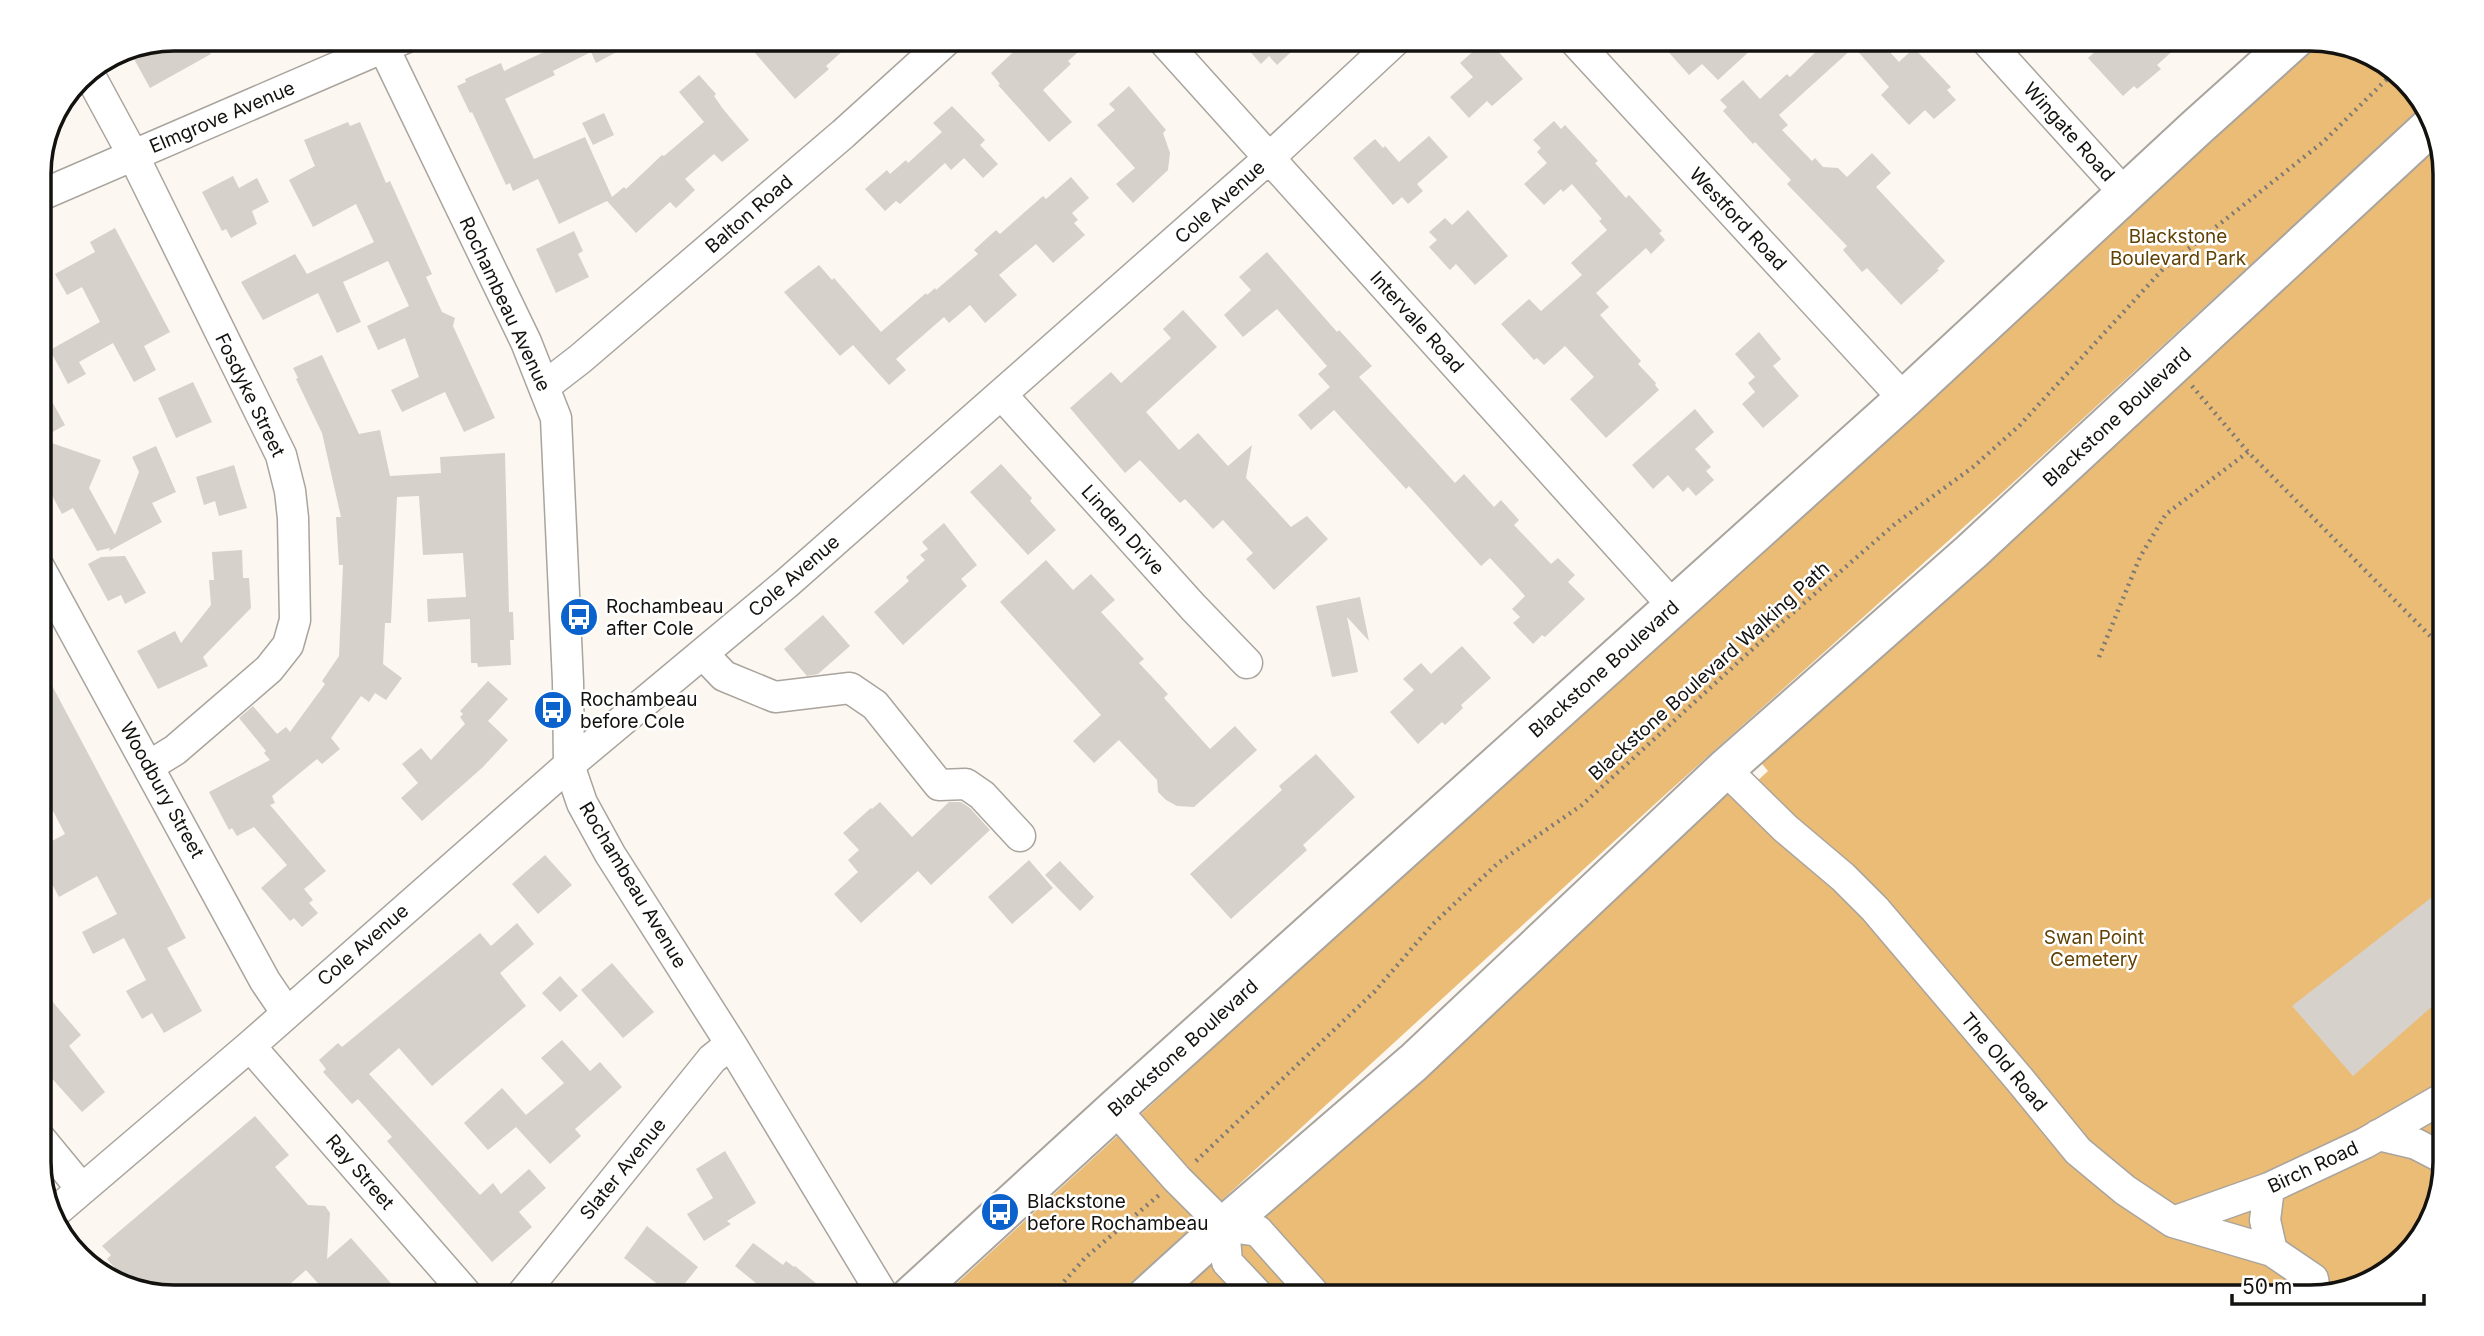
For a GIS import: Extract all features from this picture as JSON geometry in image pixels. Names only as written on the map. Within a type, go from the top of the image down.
[{"type":"main road","name":"Blackstone Boulevard","points":[[923,1285],[1903,399],[2282,51]]},
{"type":"main road","name":"Blackstone Boulevard","points":[[1159,1285],[1414,1062],[1725,769],[1971,552],[2425,131]]},
{"type":"street","name":"Elmgrove Avenue","points":[[51,191],[369,51]]},
{"type":"street","name":"Rochambeau Avenue","points":[[393,51],[526,341],[555,418],[560,470],[569,765],[582,803],[610,854],[877,1285]]},
{"type":"street","name":"Balton Road","points":[[545,386],[822,152],[935,51]]},
{"type":"street","name":"Intervale Road","points":[[1172,51],[1673,606]]},
{"type":"street","name":"Cole Avenue","points":[[60,1208],[250,1046],[569,765],[788,583],[1268,159],[1384,51]]},
{"type":"street","name":"Westford Road","points":[[1584,51],[1903,399]]},
{"type":"street","name":"Wingate Road","points":[[1996,51],[2126,195]]},
{"type":"street","name":"Fosdyke Street","points":[[93,81],[133,155],[281,455],[290,491],[295,620],[288,645],[269,669],[175,750],[149,766]]},
{"type":"street","name":"Linden Drive","points":[[1002,395],[1247,663]]},
{"type":"street","name":"Woodbury Street","points":[[51,589],[265,981],[286,1012]]},
{"type":"street","points":[[703,654],[724,676],[775,697],[850,688],[875,705],[939,785],[966,784],[982,795],[1020,836]]},
{"type":"street","name":"The Old Road","points":[[1725,769],[1785,828],[1843,877],[1875,909],[2078,1151],[2125,1190],[2173,1222],[2272,1251],[2313,1279],[2314,1285]]},
{"type":"street","name":"Slater Avenue","points":[[530,1285],[712,1059],[730,1044]]},
{"type":"street","name":"Ray Street","points":[[250,1046],[459,1285]]},
{"type":"street","points":[[1115,1109],[1177,1179],[1224,1226],[1258,1231],[1306,1285]]},
{"type":"street","name":"Birch Road","points":[[2173,1222],[2269,1188],[2433,1110]]},
{"type":"street","points":[[2378,1135],[2416,1144],[2433,1153]]},
{"type":"street","points":[[51,1152],[81,1188]]},
{"type":"street","points":[[2269,1188],[2265,1220],[2272,1251]]},
{"type":"street","points":[[1224,1226],[1227,1262],[1249,1285]]},
{"type":"path","name":"Blackstone Boulevard Walking Path","points":[[1061,1285],[1086,1257],[1177,1179],[1375,991],[1433,924],[1498,863],[1582,804],[1780,624],[1895,524],[1973,467],[2019,426],[2163,269],[2323,142],[2387,79]]},
{"type":"path","points":[[2174,363],[2231,435],[2433,640]]},
{"type":"path","points":[[2099,657],[2140,557],[2166,514],[2248,452]]},
{"type":"green space","name":"Blackstone Boulevard Park","points":[[2304,51],[2334,53],[2364,63],[2391,81],[2416,113],[1129,1285],[955,1285],[2136,201]]},
{"type":"green space","name":"Swan Point Cemetery","points":[[2429,141],[2433,166],[2433,1162],[2429,1194],[2421,1216],[2403,1243],[2385,1260],[2372,1269],[2342,1281],[2310,1285],[1162,1285],[1715,782],[1739,798],[1768,771],[1753,753]]},
{"type":"building","points":[[166,51],[209,51],[211,54],[150,88],[133,58]]},
{"type":"building","points":[[546,51],[619,51],[596,63],[591,52],[553,71],[555,75],[505,99],[534,159],[585,137],[612,197],[624,187],[626,189],[662,155],[704,122],[679,92],[699,75],[749,140],[722,162],[714,154],[685,179],[695,190],[676,208],[670,202],[636,233],[607,201],[609,200],[559,224],[538,179],[513,191],[510,183],[506,185],[457,86],[466,82],[465,79],[501,63],[504,71]]},
{"type":"building","points":[[753,51],[843,51],[826,66],[829,69],[795,99]]},
{"type":"building","points":[[1014,51],[1079,51],[1068,61],[1071,64],[1043,90],[1072,122],[1049,142],[998,85],[1000,84],[991,73]]},
{"type":"building","points":[[1250,51],[1292,51],[1277,65],[1269,56],[1261,64]]},
{"type":"building","points":[[1474,51],[1498,51],[1523,79],[1492,106],[1487,101],[1469,118],[1450,97],[1473,77],[1460,63]]},
{"type":"building","points":[[1668,51],[1750,51],[1718,80],[1702,64],[1689,75]]},
{"type":"building","points":[[1817,51],[1850,51],[1779,115],[1788,125],[1782,130],[1812,161],[1815,158],[1823,167],[1838,168],[1847,177],[1872,153],[1891,173],[1876,187],[1945,261],[1937,269],[1939,270],[1901,305],[1867,268],[1862,272],[1843,250],[1847,246],[1787,184],[1791,180],[1723,111],[1727,107],[1720,100],[1743,80],[1760,99],[1787,74],[1790,77]]},
{"type":"building","points":[[1858,51],[1889,51],[1899,62],[1911,51],[1917,51],[1951,87],[1947,90],[1956,100],[1934,119],[1925,110],[1909,125],[1881,95],[1889,87]]},
{"type":"building","points":[[2096,51],[2173,51],[2157,65],[2161,69],[2137,89],[2134,86],[2123,96],[2088,58]]},
{"type":"building","points":[[1129,86],[1166,130],[1163,133],[1170,153],[1168,170],[1133,203],[1116,184],[1135,168],[1097,125],[1115,110],[1109,104]]},
{"type":"building","points":[[952,106],[985,140],[980,145],[998,164],[983,178],[964,158],[951,170],[945,163],[900,204],[896,201],[885,211],[865,189],[887,170],[890,174],[906,160],[908,163],[942,132],[933,123]]},
{"type":"building","points":[[604,113],[614,135],[593,145],[582,123]]},
{"type":"building","points":[[1554,121],[1561,129],[1565,125],[1598,161],[1595,163],[1626,198],[1629,195],[1662,231],[1659,233],[1665,240],[1651,254],[1646,248],[1596,293],[1609,307],[1600,315],[1641,361],[1638,364],[1659,390],[1606,438],[1570,399],[1594,377],[1565,346],[1544,365],[1537,358],[1534,360],[1501,324],[1529,299],[1541,311],[1582,275],[1571,263],[1607,230],[1599,221],[1602,219],[1572,184],[1563,192],[1561,189],[1544,205],[1524,184],[1547,163],[1537,152],[1541,148],[1533,140]]},
{"type":"building","points":[[348,122],[350,126],[360,122],[386,183],[390,181],[432,274],[426,277],[442,312],[455,318],[453,326],[495,418],[464,432],[445,392],[402,412],[391,390],[419,377],[405,338],[378,350],[367,326],[409,306],[388,261],[343,282],[361,322],[337,333],[318,293],[263,320],[241,282],[295,254],[307,274],[374,242],[356,204],[313,227],[289,180],[315,166],[304,140]]},
{"type":"building","points":[[1429,136],[1448,157],[1417,184],[1423,191],[1408,204],[1402,197],[1393,205],[1353,158],[1375,139],[1399,162]]},
{"type":"building","points":[[233,176],[239,188],[257,178],[269,202],[252,211],[257,224],[231,238],[226,229],[222,231],[202,192]]},
{"type":"building","points":[[1071,177],[1089,198],[1072,213],[1078,220],[1074,223],[1085,235],[1053,263],[1036,244],[999,275],[1017,295],[985,323],[970,305],[949,323],[944,317],[896,359],[906,370],[889,385],[853,345],[840,356],[784,292],[819,265],[832,280],[834,278],[881,332],[926,293],[927,295],[935,288],[936,290],[978,254],[974,250],[996,230],[1000,234],[1043,196],[1046,199]]},
{"type":"building","points":[[1468,210],[1508,256],[1475,285],[1456,264],[1450,270],[1429,247],[1437,240],[1429,232],[1445,218],[1452,225]]},
{"type":"building","points":[[115,228],[170,332],[144,346],[156,370],[134,382],[113,343],[79,362],[86,374],[68,384],[51,352],[100,322],[82,287],[67,295],[55,274],[95,252],[90,242]]},
{"type":"building","points":[[574,231],[583,251],[578,254],[589,277],[556,293],[536,249]]},
{"type":"building","points":[[1267,252],[1337,332],[1339,330],[1372,366],[1359,377],[1455,483],[1464,474],[1494,507],[1501,500],[1519,520],[1514,525],[1551,564],[1558,558],[1575,575],[1568,582],[1585,599],[1545,637],[1542,635],[1533,644],[1513,623],[1520,617],[1512,609],[1525,596],[1490,558],[1481,566],[1409,486],[1406,489],[1334,410],[1311,430],[1298,415],[1330,387],[1318,374],[1327,366],[1277,309],[1243,337],[1224,315],[1251,290],[1239,277]]},
{"type":"building","points":[[1183,310],[1217,347],[1146,412],[1179,450],[1198,433],[1228,466],[1252,445],[1246,478],[1291,527],[1307,516],[1328,539],[1274,590],[1246,559],[1253,553],[1223,520],[1213,529],[1185,499],[1180,503],[1140,460],[1125,473],[1070,408],[1111,372],[1121,383],[1171,338],[1163,329]]},
{"type":"building","points":[[1759,332],[1781,359],[1773,366],[1799,396],[1763,428],[1742,404],[1755,392],[1748,383],[1755,377],[1735,354]]},
{"type":"building","points":[[322,355],[359,434],[380,430],[390,476],[441,473],[440,457],[505,453],[509,612],[513,612],[514,640],[510,640],[511,665],[478,667],[477,663],[471,663],[470,619],[428,622],[427,599],[466,597],[463,553],[423,555],[419,496],[397,497],[391,623],[385,623],[383,664],[402,678],[386,700],[375,693],[369,702],[361,696],[331,738],[340,749],[322,764],[317,759],[272,796],[275,803],[270,805],[326,871],[304,889],[313,900],[309,903],[318,913],[302,927],[294,918],[290,921],[261,888],[287,865],[254,827],[237,836],[232,828],[229,830],[209,792],[270,760],[264,753],[266,751],[239,718],[253,706],[277,734],[286,727],[290,732],[325,684],[322,681],[339,656],[343,565],[339,565],[336,517],[341,517],[322,433],[293,368]]},
{"type":"building","points":[[193,382],[212,422],[176,438],[158,398]]},
{"type":"building","points":[[51,400],[65,425],[51,433]]},
{"type":"building","points":[[1695,409],[1714,432],[1695,449],[1711,467],[1706,471],[1714,480],[1696,496],[1688,487],[1683,492],[1668,475],[1653,489],[1632,465]]},
{"type":"building","points":[[51,443],[101,460],[89,488],[115,535],[139,472],[132,457],[156,446],[176,492],[152,503],[162,522],[109,551],[110,548],[97,551],[73,508],[62,514],[51,493]]},
{"type":"building","points":[[1001,464],[1056,530],[1028,555],[970,492]]},
{"type":"building","points":[[234,465],[247,508],[219,516],[215,501],[204,505],[196,477]]},
{"type":"building","points":[[944,523],[977,565],[961,579],[967,586],[903,645],[874,612],[909,581],[906,577],[925,560],[920,555],[928,549],[922,542]]},
{"type":"building","points":[[242,550],[243,578],[249,578],[251,608],[203,657],[208,666],[158,689],[137,651],[175,631],[181,643],[211,605],[209,580],[214,580],[212,552]]},
{"type":"building","points":[[125,556],[146,593],[125,604],[121,595],[108,601],[88,564],[101,557]]},
{"type":"building","points":[[1046,560],[1073,590],[1091,574],[1115,600],[1101,612],[1144,659],[1139,663],[1168,694],[1164,698],[1210,749],[1235,726],[1257,750],[1194,807],[1177,806],[1166,800],[1158,792],[1157,780],[1119,740],[1094,763],[1073,741],[1101,715],[1000,602]]},
{"type":"building","points":[[1360,597],[1369,641],[1347,617],[1358,672],[1332,677],[1316,606]]},
{"type":"building","points":[[823,615],[850,646],[818,674],[807,676],[784,649]]},
{"type":"building","points":[[1462,646],[1491,678],[1461,705],[1463,708],[1445,725],[1442,722],[1418,744],[1390,712],[1414,690],[1403,679],[1421,663],[1431,674]]},
{"type":"building","points":[[488,681],[508,699],[488,721],[508,740],[483,767],[422,821],[401,798],[418,783],[402,764],[421,748],[431,760],[465,724],[460,717],[463,714],[460,711]]},
{"type":"building","points":[[51,684],[186,938],[167,948],[202,1011],[164,1033],[152,1013],[142,1019],[126,991],[146,980],[124,938],[93,954],[82,932],[117,914],[97,876],[59,897],[51,882],[51,842],[65,834],[51,807]]},
{"type":"building","points":[[1316,754],[1355,797],[1303,845],[1307,850],[1231,919],[1190,874],[1282,790],[1279,786]]},
{"type":"building","points":[[880,802],[912,837],[949,802],[961,802],[970,808],[990,830],[931,885],[918,871],[861,923],[834,894],[858,872],[848,860],[859,850],[843,833]]},
{"type":"building","points":[[545,855],[572,885],[538,914],[512,884]]},
{"type":"building","points":[[1029,860],[1053,888],[1012,924],[988,897]]},
{"type":"building","points":[[1060,861],[1094,897],[1080,911],[1045,875]]},
{"type":"building","points":[[2433,896],[2433,1006],[2353,1076],[2292,1006]]},
{"type":"building","points":[[517,923],[534,944],[500,973],[526,1006],[432,1086],[399,1048],[369,1074],[480,1195],[493,1183],[501,1194],[529,1169],[546,1188],[519,1212],[532,1227],[492,1262],[387,1141],[392,1137],[358,1099],[352,1104],[323,1072],[326,1069],[319,1060],[338,1043],[342,1047],[480,933],[491,946]]},
{"type":"building","points":[[612,963],[654,1012],[623,1038],[581,990]]},
{"type":"building","points":[[560,976],[578,996],[560,1012],[542,993]]},
{"type":"building","points":[[51,1000],[81,1035],[69,1046],[105,1092],[82,1112],[51,1077]]},
{"type":"building","points":[[562,1040],[590,1071],[600,1062],[622,1087],[575,1129],[581,1136],[550,1164],[516,1127],[488,1150],[464,1123],[502,1088],[526,1115],[564,1083],[541,1058]]},
{"type":"building","points":[[255,1116],[289,1155],[275,1167],[308,1205],[325,1206],[330,1213],[327,1259],[351,1238],[393,1285],[320,1285],[306,1270],[289,1285],[158,1284],[118,1272],[107,1259],[111,1255],[102,1246]]},
{"type":"building","points":[[725,1151],[756,1203],[727,1221],[731,1224],[704,1241],[687,1214],[713,1198],[696,1169]]},
{"type":"building","points":[[647,1226],[698,1267],[684,1285],[659,1285],[624,1258]]},
{"type":"building","points":[[753,1243],[783,1265],[786,1261],[795,1266],[818,1285],[758,1285],[735,1266]]},
{"type":"place","name":"Rochambeau after Cole","points":[[579,617]]},
{"type":"place","name":"Rochambeau before Cole","points":[[553,710]]},
{"type":"place","name":"Blackstone before Rochambeau","points":[[1000,1212]]}]
